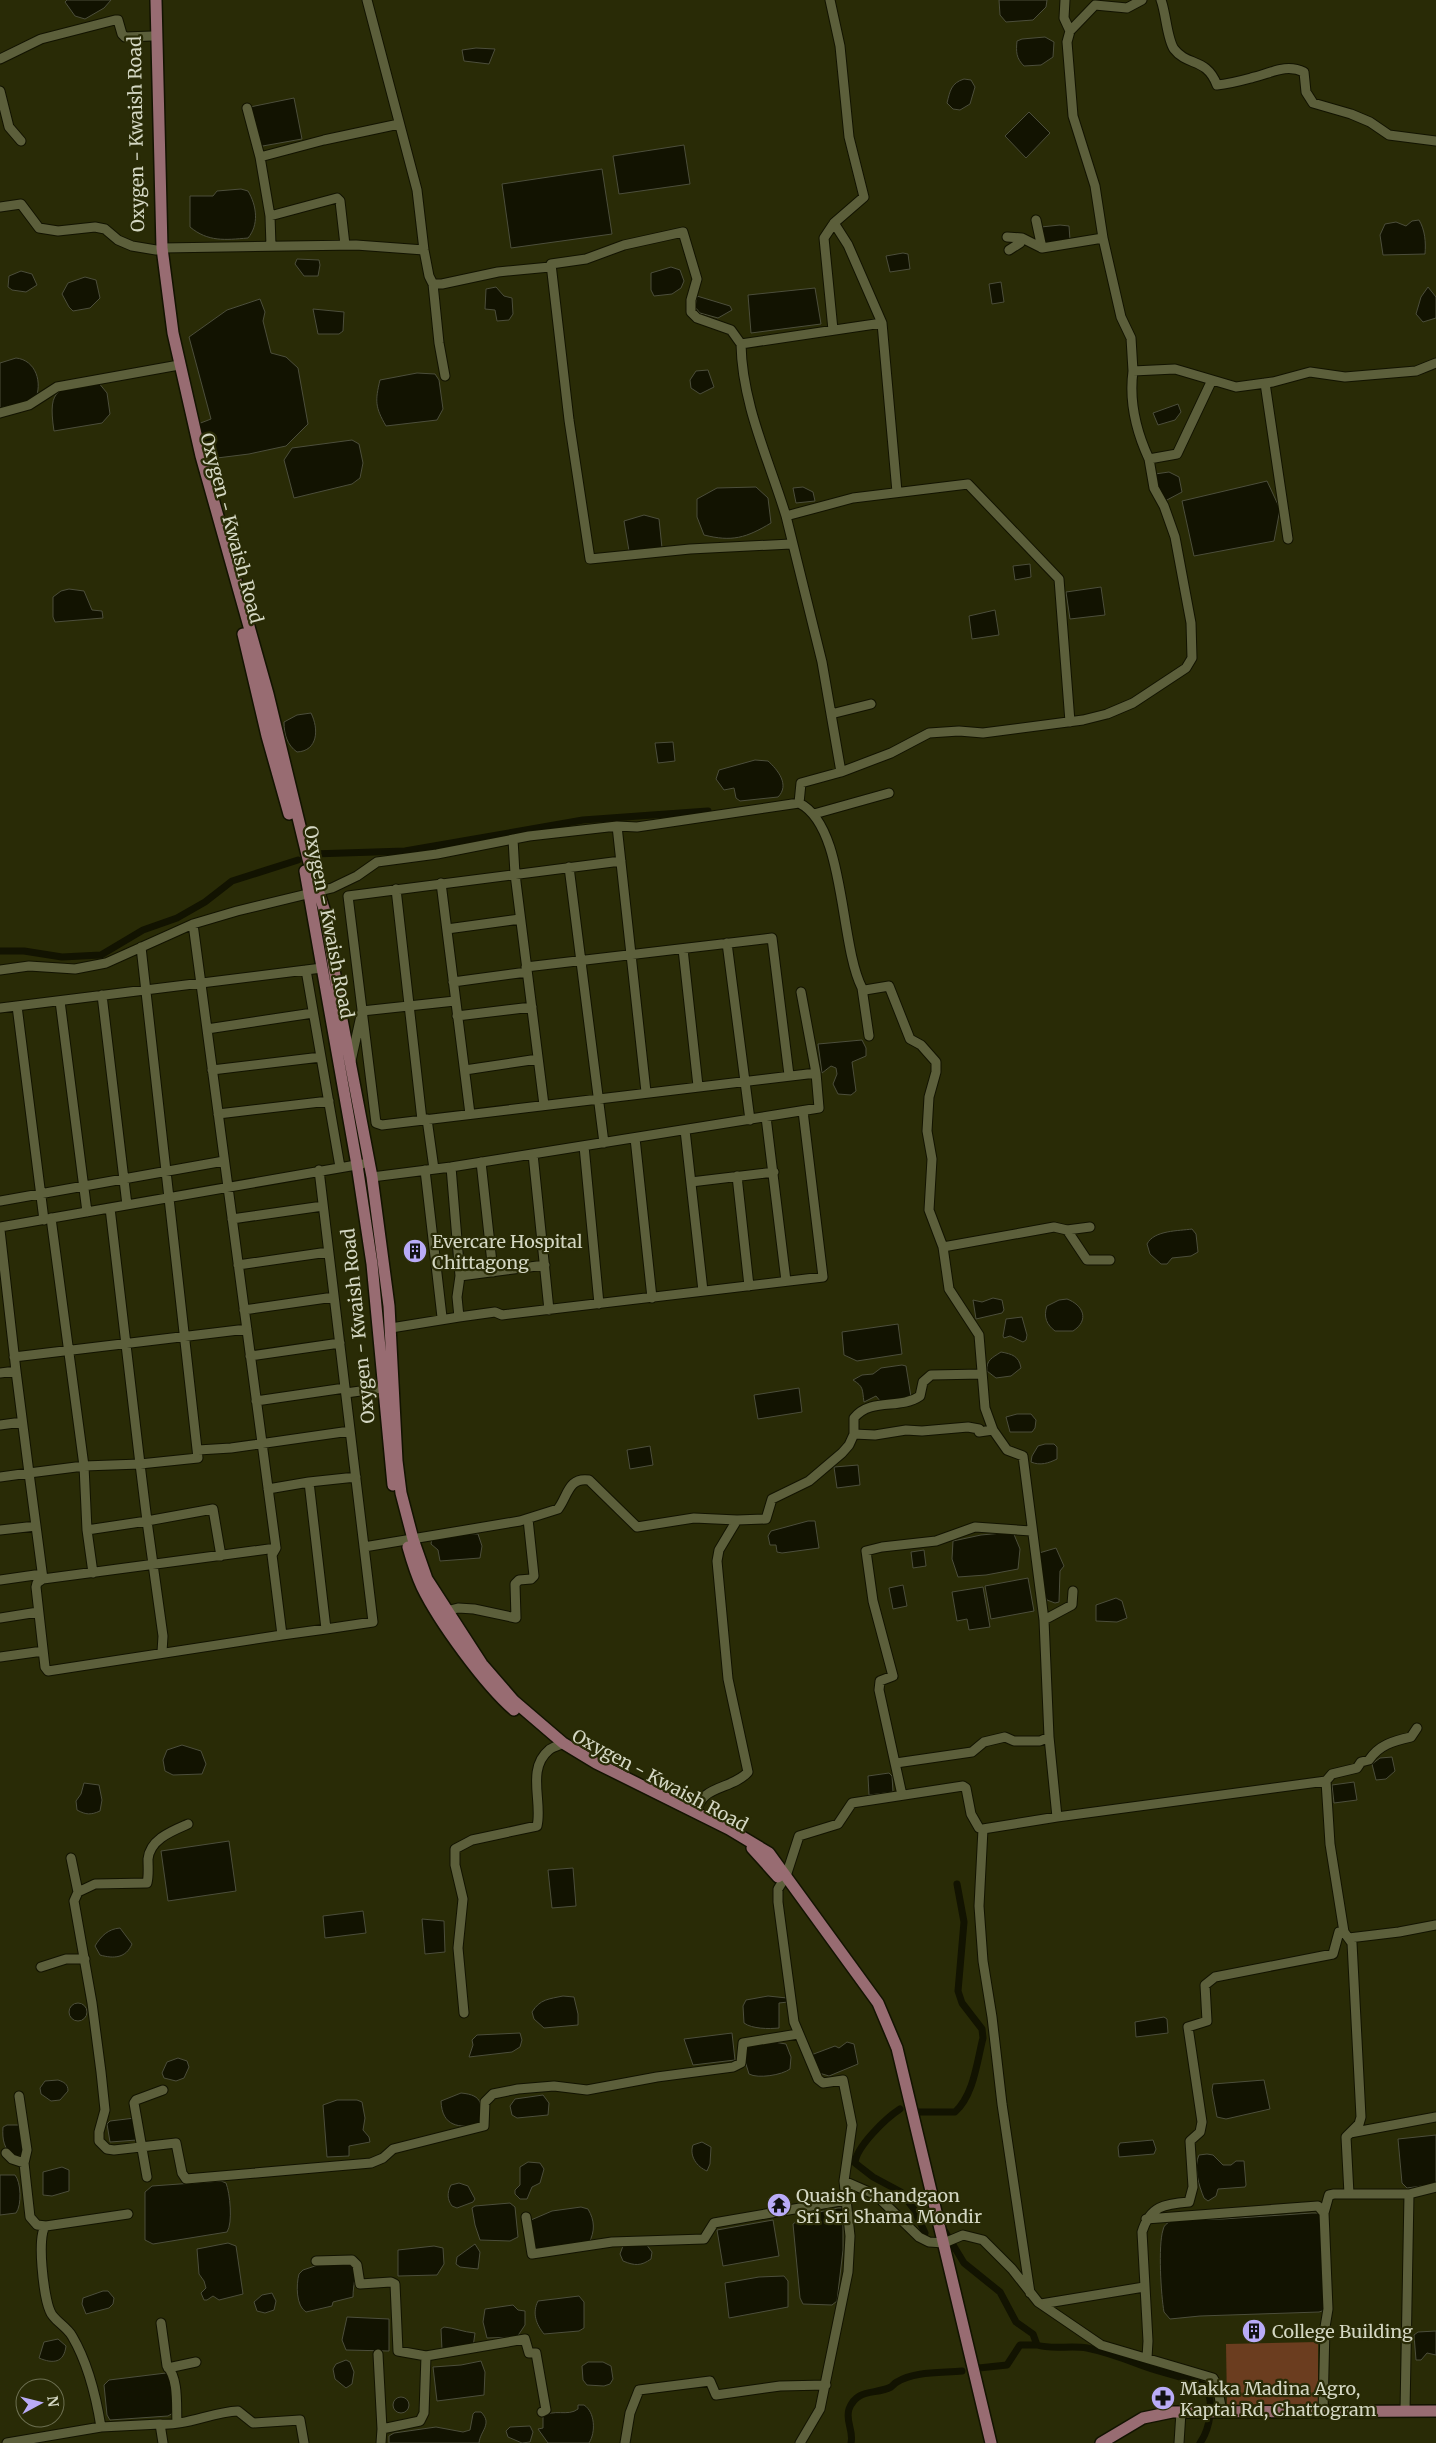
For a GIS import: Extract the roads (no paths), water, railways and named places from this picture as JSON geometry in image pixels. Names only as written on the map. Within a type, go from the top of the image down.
[{"type":"main road","name":"Oxygen - Kwaish Road","points":[[150,0],[159,249],[176,365],[267,736],[302,859],[314,894],[326,915],[372,1177],[391,1328],[389,1387]]},
{"type":"main road","name":"Oxygen - Kwaish Road","points":[[156,0],[159,249]]},
{"type":"main road","name":"Oxygen - Kwaish Road","points":[[176,365],[268,694],[314,894],[322,968],[357,1164],[372,1264],[402,1493],[410,1540],[423,1588],[481,1674],[512,1709],[599,1771],[753,1848],[784,1879],[878,2003],[888,2023],[900,2056],[984,2443]]},
{"type":"main road","name":"Oxygen - Kwaish Road","points":[[410,1540],[427,1579],[446,1611],[498,1683],[514,1701],[561,1744],[697,1813],[770,1853],[784,1879]]},
{"type":"main road","name":"Oxygen - Kwaish Road","points":[[942,2243],[991,2443]]},
{"type":"main road","points":[[1101,2443],[1143,2418],[1158,2413],[1201,2411],[1436,2411]]},
{"type":"street","points":[[367,0],[416,190],[424,250],[429,276],[433,284],[439,342],[445,376]]},
{"type":"street","points":[[830,0],[840,46],[849,137],[864,197],[834,223],[824,238],[833,330]]},
{"type":"street","points":[[1065,0],[1064,18],[1070,31]]},
{"type":"street","points":[[799,803],[801,783],[841,772],[891,753],[930,733],[959,731],[983,733],[1070,722],[1107,714],[1133,702],[1186,668],[1192,658],[1191,623],[1176,546],[1164,506],[1154,488],[1149,459],[1141,442],[1134,412],[1131,385],[1133,371],[1131,338],[1121,317],[1103,238],[1095,186],[1073,116],[1067,42],[1070,31],[1095,5],[1127,8],[1142,0]]},
{"type":"street","points":[[1161,0],[1173,48],[1181,56],[1210,70],[1217,85],[1254,78],[1280,69],[1297,68],[1304,72],[1306,92],[1313,103],[1357,117],[1389,135],[1436,141]]},
{"type":"street","points":[[0,59],[41,39],[115,20],[118,20],[122,34],[125,37],[152,36]]},
{"type":"street","points":[[0,91],[9,127],[21,141]]},
{"type":"street","points":[[247,108],[260,157],[270,216],[272,246]]},
{"type":"street","points":[[260,157],[324,140],[400,124]]},
{"type":"street","points":[[270,216],[337,198],[340,201],[345,245]]},
{"type":"street","points":[[0,207],[21,204],[39,228],[58,231],[95,226],[105,229],[128,244],[159,249],[179,246],[345,245],[391,246],[424,250]]},
{"type":"street","points":[[1036,220],[1042,248]]},
{"type":"street","points":[[834,223],[848,245],[882,323],[896,492]]},
{"type":"street","points":[[433,284],[442,284],[498,272],[550,267],[551,264],[586,259],[624,245],[684,232],[697,279],[691,300],[692,312],[696,318],[731,330],[740,344],[741,366],[747,394],[786,516],[791,544],[822,662],[841,772]]},
{"type":"street","points":[[1007,237],[1022,238],[1042,248],[1103,238]]},
{"type":"street","points":[[1008,250],[1020,243],[1022,238]]},
{"type":"street","points":[[551,264],[569,420],[590,559],[690,549],[791,544]]},
{"type":"street","points":[[740,344],[882,323]]},
{"type":"street","points":[[1133,371],[1176,369],[1236,387],[1265,383],[1310,372],[1345,377],[1416,371],[1436,363]]},
{"type":"street","points":[[0,413],[29,405],[57,387],[176,365]]},
{"type":"street","points":[[1149,459],[1177,454],[1212,380]]},
{"type":"street","points":[[1265,383],[1288,539]]},
{"type":"street","points":[[786,516],[852,498],[968,484],[1059,579],[1070,722]]},
{"type":"street","points":[[831,714],[871,704]]},
{"type":"street","points":[[814,814],[889,793]]},
{"type":"street","points":[[0,970],[29,966],[75,969],[92,967],[193,924],[237,911],[314,894],[357,876],[377,862],[437,854],[513,839],[617,826],[664,824],[799,803],[808,807],[814,814],[825,832],[832,855],[862,988],[869,1036]]},
{"type":"street","points":[[617,826],[646,1092]]},
{"type":"street","points":[[513,839],[520,919],[544,1105]]},
{"type":"street","points":[[620,861],[348,896],[376,1123],[382,1125],[816,1072]]},
{"type":"street","points":[[569,867],[604,1143]]},
{"type":"street","points":[[441,883],[470,1114]]},
{"type":"street","points":[[396,889],[409,1006],[425,1120],[442,1318]]},
{"type":"street","points":[[447,929],[520,919]]},
{"type":"street","points":[[193,924],[276,1548],[272,1555],[282,1635]]},
{"type":"street","points":[[453,982],[580,961],[772,938],[789,1075]]},
{"type":"street","points":[[727,943],[750,1120]]},
{"type":"street","points":[[0,1477],[84,1466],[140,1464],[198,1458],[141,947]]},
{"type":"street","points":[[683,949],[698,1086]]},
{"type":"street","points":[[0,1008],[322,968]]},
{"type":"street","points":[[306,970],[340,1167]]},
{"type":"street","points":[[862,988],[865,990],[889,986],[910,1039],[922,1046],[936,1062],[936,1072],[929,1097],[927,1131],[932,1159],[929,1210],[942,1247],[949,1289],[979,1335],[985,1408],[993,1430],[1007,1450],[1023,1456],[1031,1531],[1044,1620],[1049,1737],[1057,1817]]},
{"type":"street","points":[[372,1177],[451,1167],[819,1108],[816,1072],[801,992]]},
{"type":"street","points":[[102,995],[127,1205]]},
{"type":"street","points":[[60,1000],[87,1212]]},
{"type":"street","points":[[362,1011],[455,1001]]},
{"type":"street","points":[[17,1006],[40,1195],[48,1219],[69,1349],[84,1466],[87,1530],[93,1573]]},
{"type":"street","points":[[457,1016],[532,1007]]},
{"type":"street","points":[[351,1062],[362,1011]]},
{"type":"street","points":[[207,1029],[313,1014]]},
{"type":"street","points":[[212,1070],[321,1057]]},
{"type":"street","points":[[464,1070],[538,1059]]},
{"type":"street","points":[[218,1114],[329,1101]]},
{"type":"street","points":[[391,1328],[495,1312],[502,1315],[549,1310],[823,1277],[803,1111]]},
{"type":"street","points":[[766,1117],[786,1281]]},
{"type":"street","points":[[685,1130],[704,1291]]},
{"type":"street","points":[[635,1138],[652,1298]]},
{"type":"street","points":[[584,1146],[599,1304]]},
{"type":"street","points":[[533,1154],[549,1310]]},
{"type":"street","points":[[0,1201],[224,1161]]},
{"type":"street","points":[[319,1170],[373,1622],[162,1652],[48,1671],[45,1667],[36,1587],[43,1577],[14,1357],[5,1316],[0,1229],[48,1219],[319,1170],[369,1162]]},
{"type":"street","points":[[481,1162],[493,1272]]},
{"type":"street","points":[[451,1167],[460,1276],[457,1297],[460,1317]]},
{"type":"street","points":[[691,1182],[774,1172]]},
{"type":"street","points":[[737,1176],[749,1286]]},
{"type":"street","points":[[232,1219],[323,1206]]},
{"type":"street","points":[[110,1208],[147,1521],[163,1636],[162,1652]]},
{"type":"street","points":[[942,1247],[981,1242],[1054,1228],[1067,1230],[1090,1227]]},
{"type":"street","points":[[1067,1230],[1087,1260],[1110,1260]]},
{"type":"street","points":[[238,1265],[328,1252]]},
{"type":"street","points":[[460,1276],[545,1265]]},
{"type":"street","points":[[244,1310],[334,1297]]},
{"type":"street","points":[[14,1357],[126,1342],[247,1329]]},
{"type":"street","points":[[250,1356],[340,1343]]},
{"type":"street","points":[[0,1373],[16,1371]]},
{"type":"street","points":[[364,1547],[528,1519],[558,1509],[572,1484],[582,1479],[589,1480],[637,1527],[694,1518],[766,1519],[772,1499],[809,1481],[850,1445],[854,1434],[855,1416],[876,1405],[913,1401],[920,1396],[924,1382],[931,1375],[982,1374]]},
{"type":"street","points":[[256,1400],[389,1387]]},
{"type":"street","points":[[0,1425],[22,1422]]},
{"type":"street","points":[[854,1434],[875,1436],[906,1430],[922,1431],[968,1427],[979,1430],[979,1432],[993,1430]]},
{"type":"street","points":[[198,1450],[262,1444],[350,1431]]},
{"type":"street","points":[[268,1489],[308,1482],[356,1477]]},
{"type":"street","points":[[308,1482],[326,1629]]},
{"type":"street","points":[[87,1530],[213,1510],[221,1556]]},
{"type":"street","points":[[446,1611],[466,1608],[516,1618],[515,1584],[518,1580],[532,1579],[534,1576],[528,1519]]},
{"type":"street","points":[[697,1813],[698,1803],[702,1796],[748,1772],[728,1679],[717,1561],[719,1550],[736,1520]]},
{"type":"street","points":[[0,1530],[36,1526]]},
{"type":"street","points":[[902,1795],[879,1690],[880,1681],[893,1676],[873,1601],[866,1551],[882,1547],[936,1541],[975,1527],[1031,1531]]},
{"type":"street","points":[[0,1580],[93,1573],[276,1548]]},
{"type":"street","points":[[1044,1620],[1072,1605],[1073,1591]]},
{"type":"street","points":[[0,1618],[38,1612]]},
{"type":"street","points":[[0,1657],[43,1651]]},
{"type":"street","points":[[800,2443],[816,2416],[826,2385],[848,2272],[850,2236],[844,2180],[852,2125],[843,2080],[823,2083],[818,2079],[798,2034],[778,1902],[778,1889],[784,1879],[799,1836],[838,1824],[852,1803],[963,1786],[966,1788],[971,1814],[979,1828],[983,1829],[1057,1817],[1326,1781],[1332,1774],[1357,1768],[1361,1762],[1370,1760],[1376,1750],[1398,1740],[1411,1737],[1417,1728]]},
{"type":"street","points":[[896,1764],[972,1752],[984,1742],[1005,1737],[1014,1742],[1040,1741],[1049,1737]]},
{"type":"street","points":[[464,2014],[458,1948],[463,1899],[455,1865],[455,1849],[472,1840],[538,1826],[537,1773],[541,1761],[549,1750],[561,1744]]},
{"type":"street","points":[[1326,1781],[1330,1844],[1346,1935],[1352,1952],[1361,2117],[1359,2124],[1346,2136],[1349,2194]]},
{"type":"street","points":[[78,1892],[95,1884],[147,1883],[148,1857],[152,1847],[165,1834],[188,1824]]},
{"type":"street","points":[[983,1829],[979,1906],[983,1961],[1030,2293]]},
{"type":"street","points":[[71,1858],[78,1892],[74,1901],[85,1959],[104,2110],[98,2132],[99,2141],[107,2149],[176,2143],[182,2173],[188,2179],[371,2163],[383,2158],[393,2149],[484,2126],[485,2102],[493,2094],[518,2088],[554,2086],[587,2090],[656,2077],[734,2067],[741,2063],[743,2043],[798,2034]]},
{"type":"street","points":[[1147,2358],[1148,2341],[1142,2232],[1146,2219],[1156,2209],[1168,2204],[1190,2202],[1193,2187],[1190,2141],[1200,2132],[1202,2122],[1188,2027],[1208,2022],[1204,1992],[1207,1981],[1220,1976],[1333,1954],[1339,1932],[1346,1935],[1400,1932],[1436,1925]]},
{"type":"street","points":[[41,1967],[66,1959],[85,1959]]},
{"type":"street","points":[[147,2177],[135,2101],[163,2090]]},
{"type":"street","points":[[19,2096],[27,2150],[24,2163],[30,2217],[37,2225],[46,2226],[128,2214]]},
{"type":"street","points":[[1349,2133],[1436,2117]]},
{"type":"street","points":[[6,2153],[12,2159],[24,2163]]},
{"type":"street","points":[[844,2180],[876,2196],[919,2237],[942,2243],[958,2235],[983,2240],[1012,2269],[1041,2304],[1101,2345],[1213,2378],[1217,2385],[1221,2412]]},
{"type":"street","points":[[1323,2411],[1325,2327],[1328,2309],[1324,2213],[1329,2195],[1409,2194],[1436,2187]]},
{"type":"street","points":[[1405,2411],[1409,2194]]},
{"type":"street","points":[[526,2217],[532,2254],[612,2242],[704,2239],[714,2223],[846,2200]]},
{"type":"street","points":[[1146,2219],[1308,2206],[1318,2206],[1324,2213]]},
{"type":"street","points":[[46,2226],[42,2232],[42,2274],[50,2311],[53,2318],[66,2326],[74,2339],[92,2382],[101,2427]]},
{"type":"street","points":[[316,2261],[352,2260],[357,2265],[360,2284],[391,2282],[396,2284],[398,2351],[426,2356],[525,2339],[529,2353],[536,2353],[546,2410],[542,2412]]},
{"type":"street","points":[[1041,2304],[1144,2287]]},
{"type":"street","points":[[161,2323],[168,2368],[172,2371],[175,2387],[178,2423]]},
{"type":"street","points":[[378,2354],[381,2443]]},
{"type":"street","points":[[382,2429],[420,2421],[424,2413],[426,2356]]},
{"type":"street","points":[[168,2368],[196,2362]]},
{"type":"street","points":[[625,2443],[630,2413],[639,2390],[710,2381],[716,2395],[780,2386],[826,2385]]},
{"type":"street","points":[[8,2443],[101,2427],[178,2423],[226,2411],[238,2411],[253,2423],[300,2420],[304,2443]]},
{"type":"street","points":[[1179,2443],[1181,2412]]},
{"type":"street","points":[[160,2424],[163,2443]]},
{"type":"waterway","points":[[313,854],[405,851],[583,820],[708,811]]},
{"type":"waterway","points":[[0,951],[24,951],[62,957],[101,955],[143,930],[177,918],[205,902],[232,881],[298,860]]},
{"type":"waterway","points":[[917,2112],[955,2112],[971,2087],[983,2038],[982,2029],[962,2003],[958,1991],[964,1922],[957,1884]]},
{"type":"waterway","points":[[900,2109],[887,2119],[866,2141],[860,2149],[855,2163],[873,2177],[901,2192],[914,2209],[925,2233]]},
{"type":"waterway","points":[[944,2230],[964,2263],[1000,2292],[1016,2322],[1033,2334],[1037,2345],[1081,2347],[1094,2350],[1205,2386],[1210,2399],[1210,2415],[1209,2423],[1200,2443]]},
{"type":"waterway","points":[[979,2368],[1007,2365],[1020,2345],[1037,2345]]},
{"type":"waterway","points":[[851,2443],[848,2413],[852,2402],[857,2398],[867,2393],[891,2387],[904,2378],[928,2373],[962,2371]]},
{"type":"place","name":"Evercare Hospital Chittagong","points":[[415,1251]]},
{"type":"place","name":"Quaish Chandgaon Sri Sri Shama Mondir","points":[[779,2205]]},
{"type":"place","name":"College Building","points":[[1254,2331]]},
{"type":"place","name":"Makka Madina Agro, Kaptai Rd, Chattogram","points":[[1163,2398]]}]
